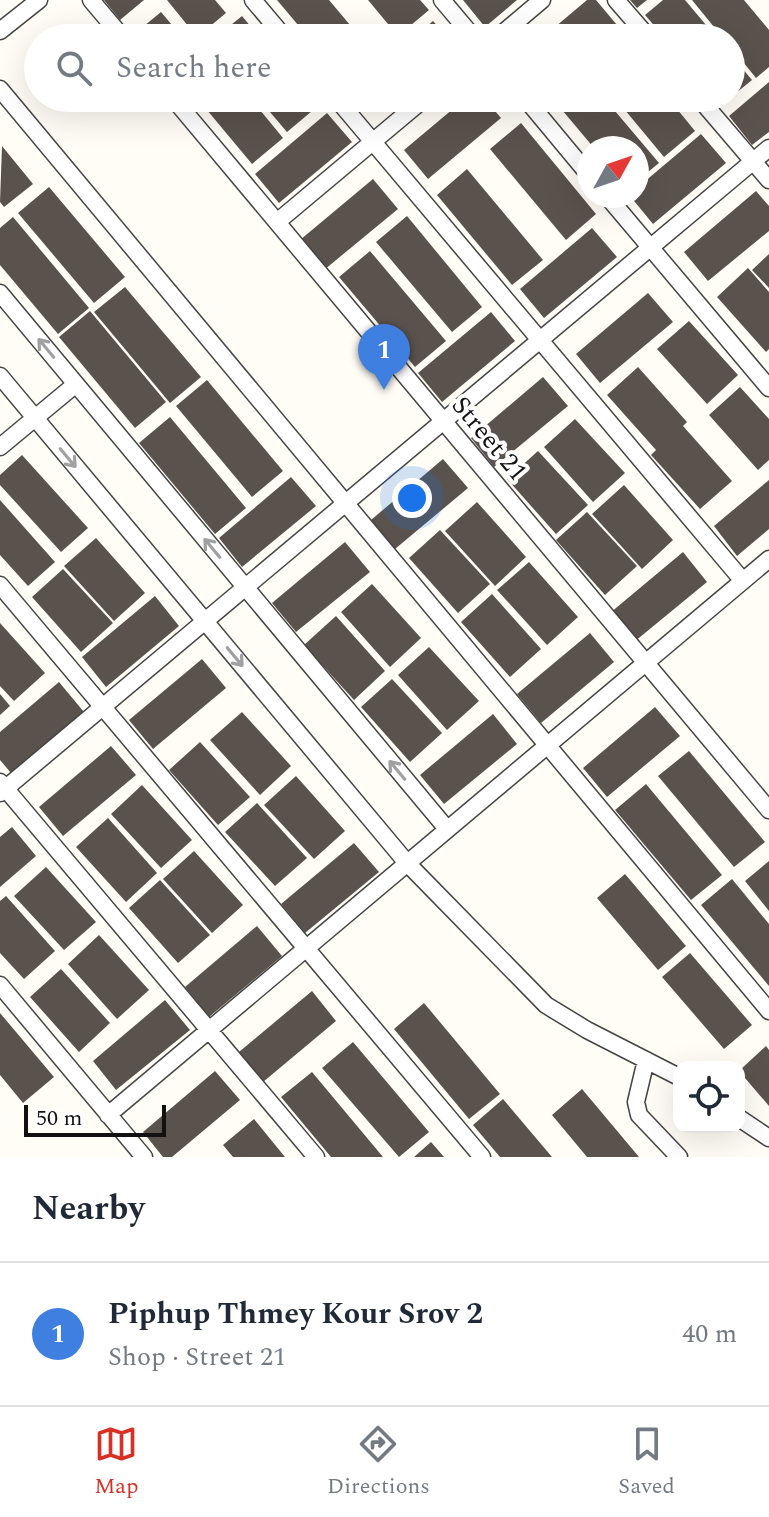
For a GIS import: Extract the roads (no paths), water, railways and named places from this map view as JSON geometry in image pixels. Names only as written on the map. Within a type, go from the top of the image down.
[{"type":"street","points":[[0,31],[39,0]]},
{"type":"street","points":[[91,0],[111,24]]},
{"type":"street","points":[[253,0],[273,24]]},
{"type":"street","points":[[442,0],[462,24]]},
{"type":"street","points":[[514,24],[542,0]]},
{"type":"street","points":[[616,0],[637,24]]},
{"type":"street","points":[[0,89],[769,1011]]},
{"type":"street","name":"Street 21","points":[[185,112],[769,810]]},
{"type":"street","points":[[348,112],[743,581]]},
{"type":"street","points":[[277,222],[408,112]]},
{"type":"street","points":[[537,112],[577,161]]},
{"type":"street","points":[[711,112],[769,180]]},
{"type":"street","points":[[316,1157],[2,788],[769,148]]},
{"type":"street","points":[[617,208],[769,388]]},
{"type":"street","points":[[0,293],[447,829]]},
{"type":"street","points":[[0,376],[407,863],[546,1005],[587,1030],[673,1074]]},
{"type":"street","points":[[0,447],[76,384]]},
{"type":"street","points":[[108,1115],[769,559]]},
{"type":"street","points":[[0,585],[482,1157]]},
{"type":"street","points":[[0,985],[144,1157]]},
{"type":"street","points":[[646,1060],[636,1102],[639,1115],[679,1157]]},
{"type":"street","points":[[745,1122],[769,1138]]},
{"type":"place","name":"Piphup Thmey Kour Srov 2","points":[[384,390]]}]
